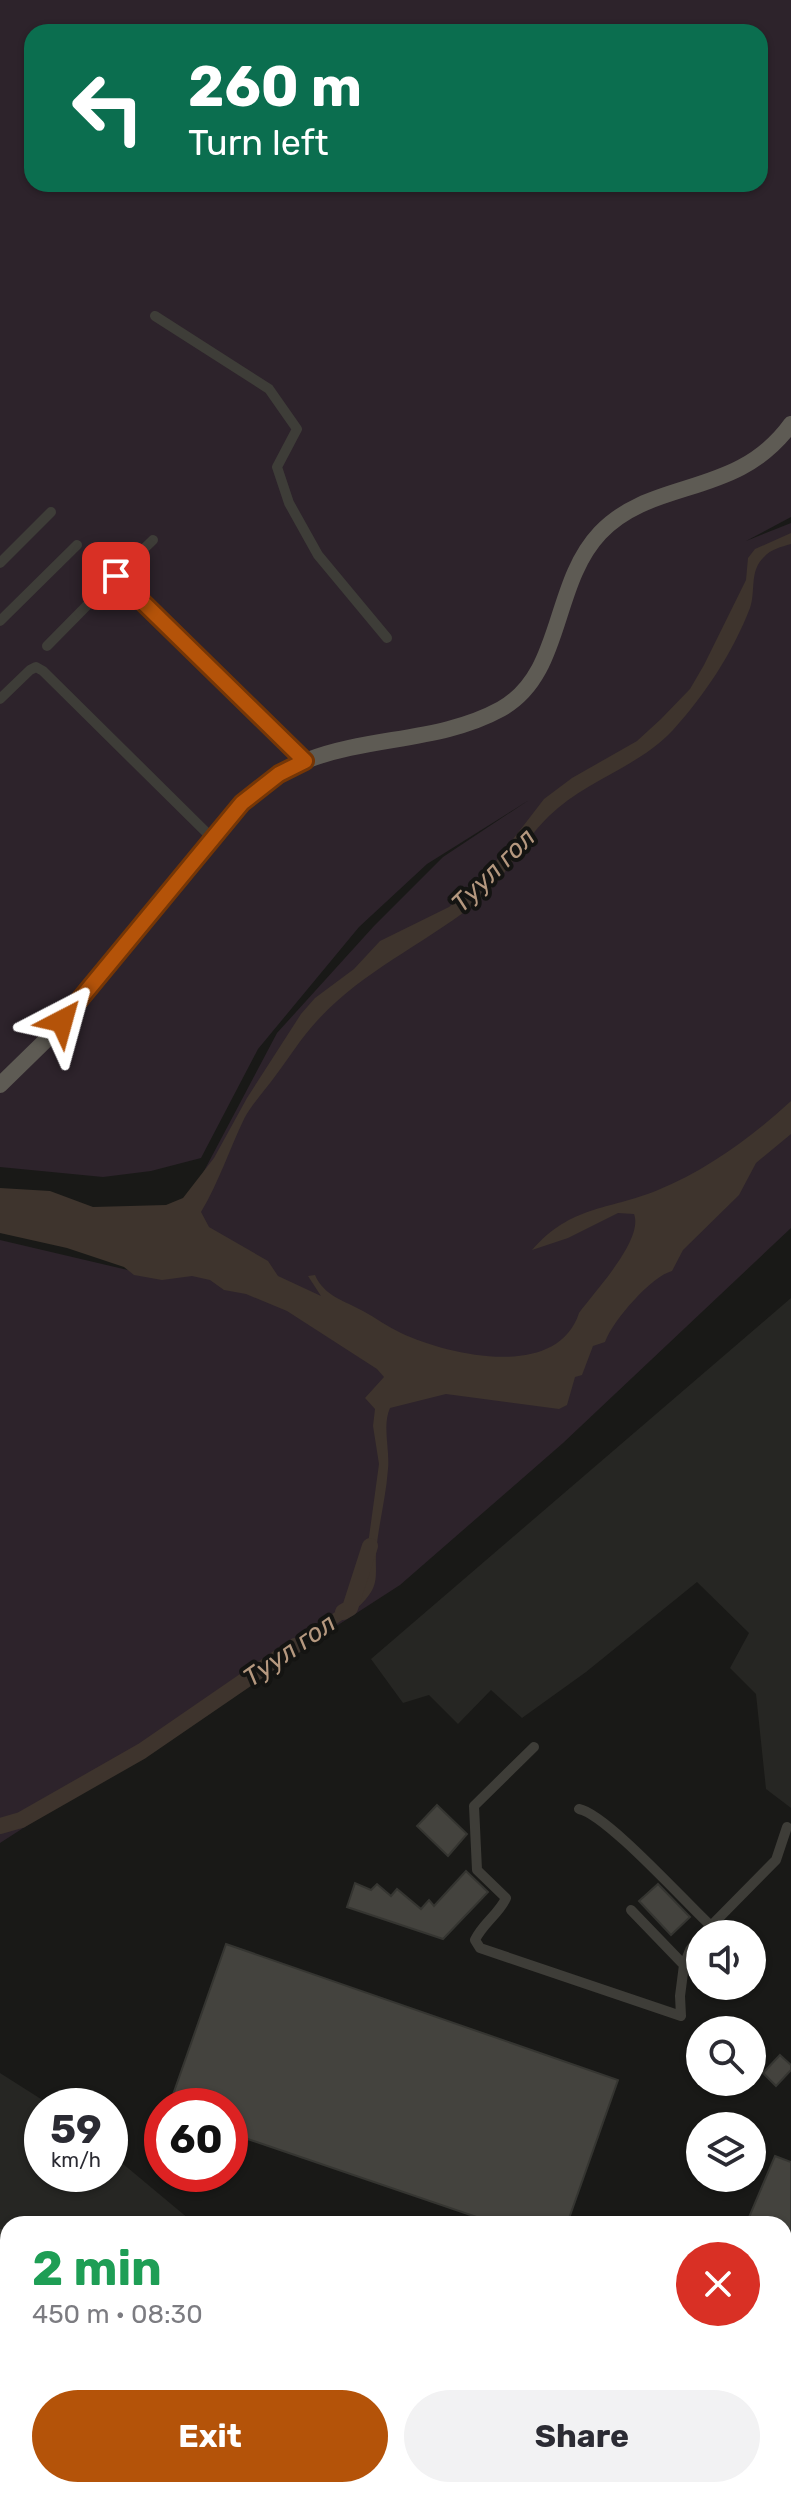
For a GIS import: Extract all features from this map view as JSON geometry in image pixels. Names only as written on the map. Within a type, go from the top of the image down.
[{"type":"main road","points":[[0,1085],[45,1041],[251,796],[279,774],[305,761],[459,726],[505,707],[526,689],[544,664],[571,577],[587,547],[602,531],[632,510],[718,480],[750,465],[791,424]]},
{"type":"street","points":[[155,316],[269,389],[297,429],[277,467],[289,503],[318,555],[387,638]]},
{"type":"street","points":[[0,563],[51,512]]},
{"type":"street","points":[[47,646],[153,540]]},
{"type":"street","points":[[0,621],[77,545]]},
{"type":"street","points":[[116,576],[305,761]]},
{"type":"street","points":[[0,699],[30,670],[36,667],[43,671],[213,839]]},
{"type":"street","points":[[534,1747],[474,1806],[477,1870],[506,1898],[503,1906],[481,1927],[475,1940],[480,1948],[681,2016],[680,1996],[686,1960]]},
{"type":"street","points":[[579,1809],[588,1810],[614,1829],[694,1920]]},
{"type":"street","points":[[717,1920],[776,1860],[787,1827]]},
{"type":"street","points":[[631,1910],[684,1965]]},
{"type":"shaded area","points":[[0,0],[791,0],[791,517],[746,541],[791,523],[791,1228],[563,1443],[400,1585],[0,1843],[0,1240],[149,1275],[277,1033],[374,926],[443,857],[529,800],[427,864],[359,927],[258,1049],[201,1158],[151,1171],[103,1177],[0,1167]]},
{"type":"shaded area","points":[[791,1298],[791,1808],[766,1789],[756,1694],[730,1668],[749,1633],[697,1582],[586,1672],[522,1718],[491,1690],[458,1724],[429,1695],[403,1703],[371,1659]]},
{"type":"shaded area","points":[[0,2073],[24,2088],[24,2192],[128,2192],[128,2168],[144,2181],[144,2192],[157,2192],[185,2216],[0,2216]]},
{"type":"water","points":[[791,533],[791,544],[770,552],[756,568],[752,602],[735,641],[707,688],[685,717],[644,754],[564,803],[539,827],[483,897],[371,974],[316,1022],[247,1113],[201,1212],[209,1227],[268,1261],[278,1276],[321,1296],[308,1276],[315,1275],[329,1293],[401,1333],[446,1349],[472,1354],[499,1357],[525,1355],[549,1348],[567,1334],[625,1251],[635,1225],[634,1214],[618,1213],[568,1238],[532,1250],[547,1235],[590,1211],[639,1197],[694,1173],[745,1140],[791,1101],[791,1134],[756,1163],[739,1195],[683,1250],[672,1271],[644,1290],[616,1322],[605,1342],[593,1346],[582,1375],[575,1377],[567,1405],[559,1409],[446,1394],[390,1408],[387,1422],[387,1480],[372,1590],[339,1622],[279,1660],[276,1653],[341,1608],[362,1588],[379,1464],[373,1426],[375,1409],[365,1398],[384,1377],[377,1369],[287,1311],[246,1294],[224,1290],[210,1280],[192,1276],[162,1280],[134,1275],[124,1267],[67,1248],[0,1233],[0,1188],[50,1191],[93,1207],[166,1205],[183,1198],[214,1158],[247,1098],[301,1014],[315,998],[354,969],[380,941],[449,907],[494,864],[544,799],[572,778],[637,741],[661,719],[690,689],[704,665],[746,580],[748,558],[755,549]]},
{"type":"building","points":[[437,1805],[467,1834],[448,1856],[417,1826]]},
{"type":"building","points":[[466,1871],[488,1892],[443,1939],[347,1907],[355,1883],[371,1890],[377,1884],[391,1896],[397,1889],[421,1909],[429,1900],[434,1906]]},
{"type":"building","points":[[658,1884],[690,1917],[671,1935],[639,1901]]},
{"type":"building","points":[[226,1944],[618,2080],[570,2216],[474,2216],[248,2139],[248,2088],[175,2088]]},
{"type":"building","points":[[780,2055],[791,2065],[791,2070],[776,2086],[766,2076],[766,2070]]},
{"type":"building","points":[[775,2156],[791,2162],[791,2216],[750,2216],[760,2192],[766,2192],[766,2177]]},
{"type":"waterway","name":"Туул гол","points":[[343,1612],[350,1608],[370,1546]]},
{"type":"waterway","name":"Туул гол","points":[[0,1826],[21,1820],[142,1751],[295,1646]]},
{"type":"route","points":[[62,1021],[242,803],[279,774],[305,761],[116,576]]}]
